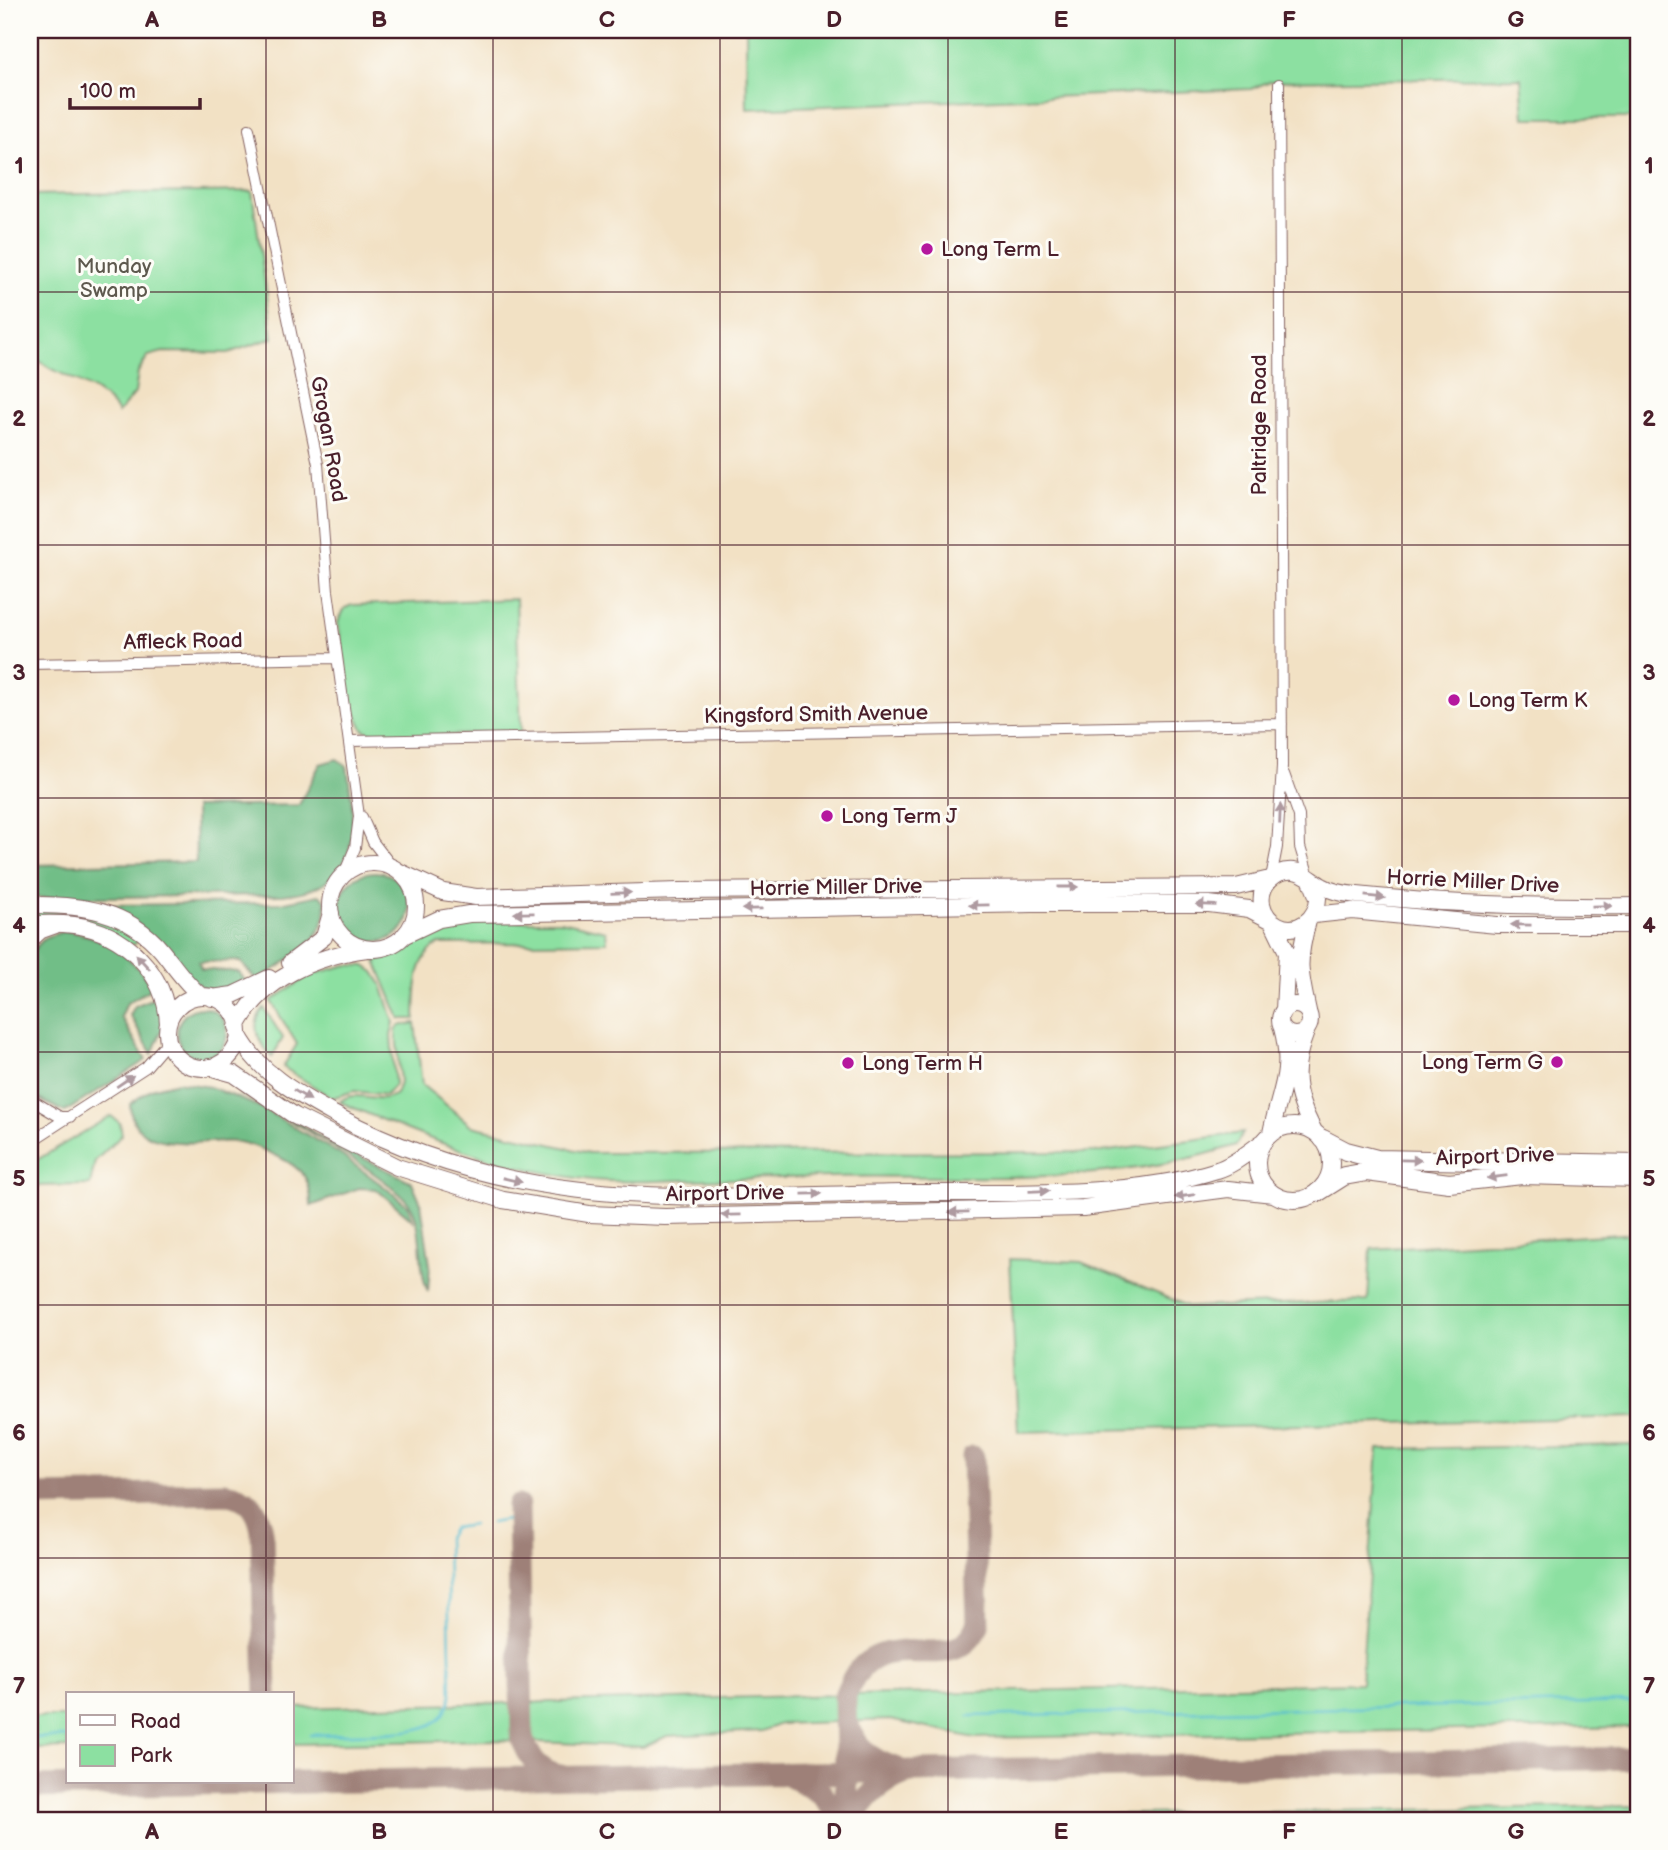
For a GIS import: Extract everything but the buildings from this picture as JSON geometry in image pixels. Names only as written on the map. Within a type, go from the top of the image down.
[{"type":"highway","name":"Airport Drive","points":[[1318,1135],[1346,1151],[1377,1159],[1638,1164]]},
{"type":"highway","name":"Airport Drive","points":[[1317,1193],[1344,1177],[1367,1172],[1450,1183],[1522,1175],[1638,1178]]},
{"type":"main road","points":[[30,924],[73,925],[104,934],[143,961],[161,987],[167,1029],[176,1056],[186,1063],[209,1068],[230,1056],[238,1030],[257,998],[304,966],[334,953],[389,945],[403,936],[412,923],[416,908],[414,892],[396,870],[373,863],[362,864],[344,874],[334,889],[324,937],[272,977],[233,995],[207,997],[180,1004],[167,1029]]},
{"type":"main road","name":"Horrie Miller Drive","points":[[396,870],[443,892],[476,897],[679,891],[1236,887],[1270,879]]},
{"type":"main road","points":[[1294,871],[1309,878],[1318,898],[1299,959],[1301,990],[1311,1019],[1297,1056],[1297,1093],[1318,1135],[1330,1152],[1331,1167],[1326,1181],[1317,1193],[1295,1200],[1273,1194],[1262,1183],[1257,1170],[1257,1155],[1267,1137],[1286,1079],[1288,1050],[1280,1019],[1284,1010],[1287,952],[1264,911],[1262,899],[1270,879],[1294,871]]},
{"type":"main road","name":"Horrie Miller Drive","points":[[1309,878],[1338,892],[1394,899],[1517,906],[1638,906]]},
{"type":"main road","name":"Horrie Miller Drive","points":[[403,936],[448,916],[548,912],[1197,904],[1249,909],[1272,921]]},
{"type":"main road","points":[[30,905],[86,907],[118,918],[149,938],[207,997],[231,1010],[238,1030]]},
{"type":"main road","name":"Horrie Miller Drive","points":[[1311,918],[1352,911],[1497,925],[1638,925]]},
{"type":"main road","points":[[331,913],[346,938],[372,948]]},
{"type":"main road","points":[[1272,921],[1290,928],[1311,918]]},
{"type":"main road","points":[[1284,1010],[1296,1005],[1308,1011]]},
{"type":"main road","points":[[1282,1028],[1293,1036],[1306,1032]]},
{"type":"main road","name":"Airport Drive","points":[[238,1030],[258,1063],[285,1084],[324,1109],[397,1145],[483,1173],[575,1191],[660,1196],[1112,1188],[1217,1170],[1234,1163],[1267,1137]]},
{"type":"main road","name":"Airport Drive","points":[[209,1068],[234,1074],[314,1127],[397,1167],[503,1200],[577,1212],[665,1217],[1003,1210],[1128,1204],[1228,1189],[1273,1194]]},
{"type":"main road","points":[[1267,1137],[1289,1125],[1318,1135]]},
{"type":"street","name":"Paltridge Road","points":[[1270,879],[1278,847],[1282,767],[1279,84]]},
{"type":"street","name":"Grogan Road","points":[[249,129],[316,454],[336,658],[351,741],[358,800],[357,842],[344,874]]},
{"type":"street","name":"Affleck Road","points":[[30,664],[336,658]]},
{"type":"street","name":"Kingsford Smith Avenue","points":[[351,741],[1282,724]]},
{"type":"street","name":"Paltridge Road","points":[[1282,767],[1299,817],[1300,847],[1309,878]]},
{"type":"street","name":"Grogan Road","points":[[358,800],[369,834],[396,870]]},
{"type":"street","points":[[30,944],[43,933],[73,925]]},
{"type":"street","points":[[30,1142],[146,1067],[164,1046],[167,1029]]},
{"type":"street","points":[[30,1099],[60,1117],[70,1117]]},
{"type":"green space","points":[[746,30],[1638,30],[1638,118],[1524,118],[1521,78],[1270,81],[1251,89],[747,109]]},
{"type":"green space","name":"Munday Swamp","points":[[252,191],[273,338],[228,353],[163,352],[148,356],[138,372],[135,393],[118,413],[100,394],[52,369],[30,354],[30,195]]},
{"type":"green space","points":[[516,599],[521,733],[378,737],[363,729],[351,703],[338,622],[345,608],[352,605]]},
{"type":"green space","points":[[337,759],[347,766],[350,789],[352,832],[349,851],[341,867],[328,881],[309,890],[282,895],[30,898],[30,865],[196,862],[195,807],[299,805],[320,764]]},
{"type":"green space","points":[[382,872],[395,878],[404,887],[408,893],[408,921],[400,932],[389,940],[368,942],[350,932],[342,921],[340,900],[350,882],[361,874]]},
{"type":"green space","points":[[319,895],[325,899],[326,912],[316,935],[298,953],[257,981],[240,961],[199,962],[201,969],[239,972],[248,985],[213,992],[206,991],[105,905],[280,903]]},
{"type":"green space","points":[[55,910],[103,918],[140,938],[134,945],[30,918],[30,911]]},
{"type":"green space","points":[[478,921],[561,921],[606,931],[607,942],[439,944],[424,958],[420,967],[415,1019],[400,1019],[376,961],[405,952],[423,935],[435,929]]},
{"type":"green space","points":[[65,931],[94,938],[116,948],[135,964],[154,987],[127,1003],[121,1017],[146,1060],[65,1112],[30,1095],[30,953],[46,937]]},
{"type":"green space","points":[[347,965],[365,966],[374,972],[382,985],[394,1022],[391,1036],[395,1085],[386,1095],[354,1091],[332,1098],[283,1067],[297,1044],[271,1001],[310,975]]},
{"type":"green space","points":[[158,996],[164,1025],[152,1054],[130,1015],[135,1006]]},
{"type":"green space","points":[[202,1008],[220,1015],[227,1033],[220,1051],[202,1058],[184,1051],[177,1033],[184,1015]]},
{"type":"green space","points":[[264,1008],[283,1038],[272,1057],[259,1039],[256,1027],[259,1014]]},
{"type":"green space","points":[[415,1023],[422,1085],[472,1126],[589,1153],[1101,1152],[1243,1133],[1236,1145],[1187,1159],[1087,1174],[637,1182],[592,1180],[526,1169],[495,1160],[401,1128],[340,1102],[352,1096],[382,1098],[396,1094],[400,1083],[396,1031],[399,1026]]},
{"type":"green space","points":[[177,1082],[210,1087],[260,1107],[341,1155],[381,1184],[408,1206],[413,1220],[376,1189],[359,1188],[311,1206],[307,1182],[300,1171],[279,1157],[249,1144],[225,1141],[172,1142],[156,1139],[143,1132],[134,1121],[130,1104],[151,1089]]},
{"type":"green space","points":[[240,1086],[326,1140],[412,1182],[421,1203],[430,1265],[428,1292],[415,1217],[401,1195],[332,1146],[240,1094]]},
{"type":"green space","points":[[111,1116],[120,1123],[122,1135],[95,1161],[90,1185],[30,1186],[30,1164]]},
{"type":"green space","points":[[1638,1233],[1638,1417],[1018,1432],[1010,1259],[1081,1262],[1190,1307],[1368,1301],[1371,1249]]},
{"type":"green space","points":[[1638,1445],[1638,1727],[975,1738],[890,1720],[780,1724],[762,1731],[667,1736],[643,1747],[495,1740],[294,1744],[294,1708],[1361,1683],[1378,1449]]},
{"type":"green space","points":[[30,1717],[66,1717],[66,1748],[30,1749]]},
{"type":"green space","points":[[1638,1806],[1638,1820],[978,1820],[1011,1816]]},
{"type":"waterway","points":[[491,1523],[507,1520]]},
{"type":"waterway","points":[[310,1735],[375,1734],[409,1730],[434,1723],[443,1715],[451,1696],[447,1538],[453,1528],[473,1525]]},
{"type":"waterway","points":[[968,1716],[1638,1702]]},
{"type":"waterway","points":[[30,1738],[66,1737]]},
{"type":"taxiway","points":[[847,1820],[845,1696],[858,1671],[875,1658],[893,1652],[950,1650],[966,1642],[978,1625],[973,1457]]},
{"type":"taxiway","points":[[30,1496],[225,1493],[240,1497],[251,1505],[258,1516],[262,1531],[266,1692]]},
{"type":"taxiway","points":[[518,1506],[522,1737],[536,1763],[541,1768],[561,1776]]},
{"type":"taxiway","points":[[847,1722],[854,1739],[865,1752],[896,1768]]},
{"type":"taxiway","points":[[294,1782],[1638,1758]]},
{"type":"taxiway","points":[[853,1820],[874,1792],[903,1774]]},
{"type":"taxiway","points":[[790,1776],[822,1794],[841,1820]]},
{"type":"taxiway","points":[[30,1787],[196,1784]]},
{"type":"place","name":"Long Term L","points":[[927,249]]},
{"type":"place","name":"Long Term K","points":[[1454,700]]},
{"type":"place","name":"Long Term J","points":[[827,816]]},
{"type":"place","name":"Long Term G","points":[[1557,1062]]},
{"type":"place","name":"Long Term H","points":[[848,1063]]}]
